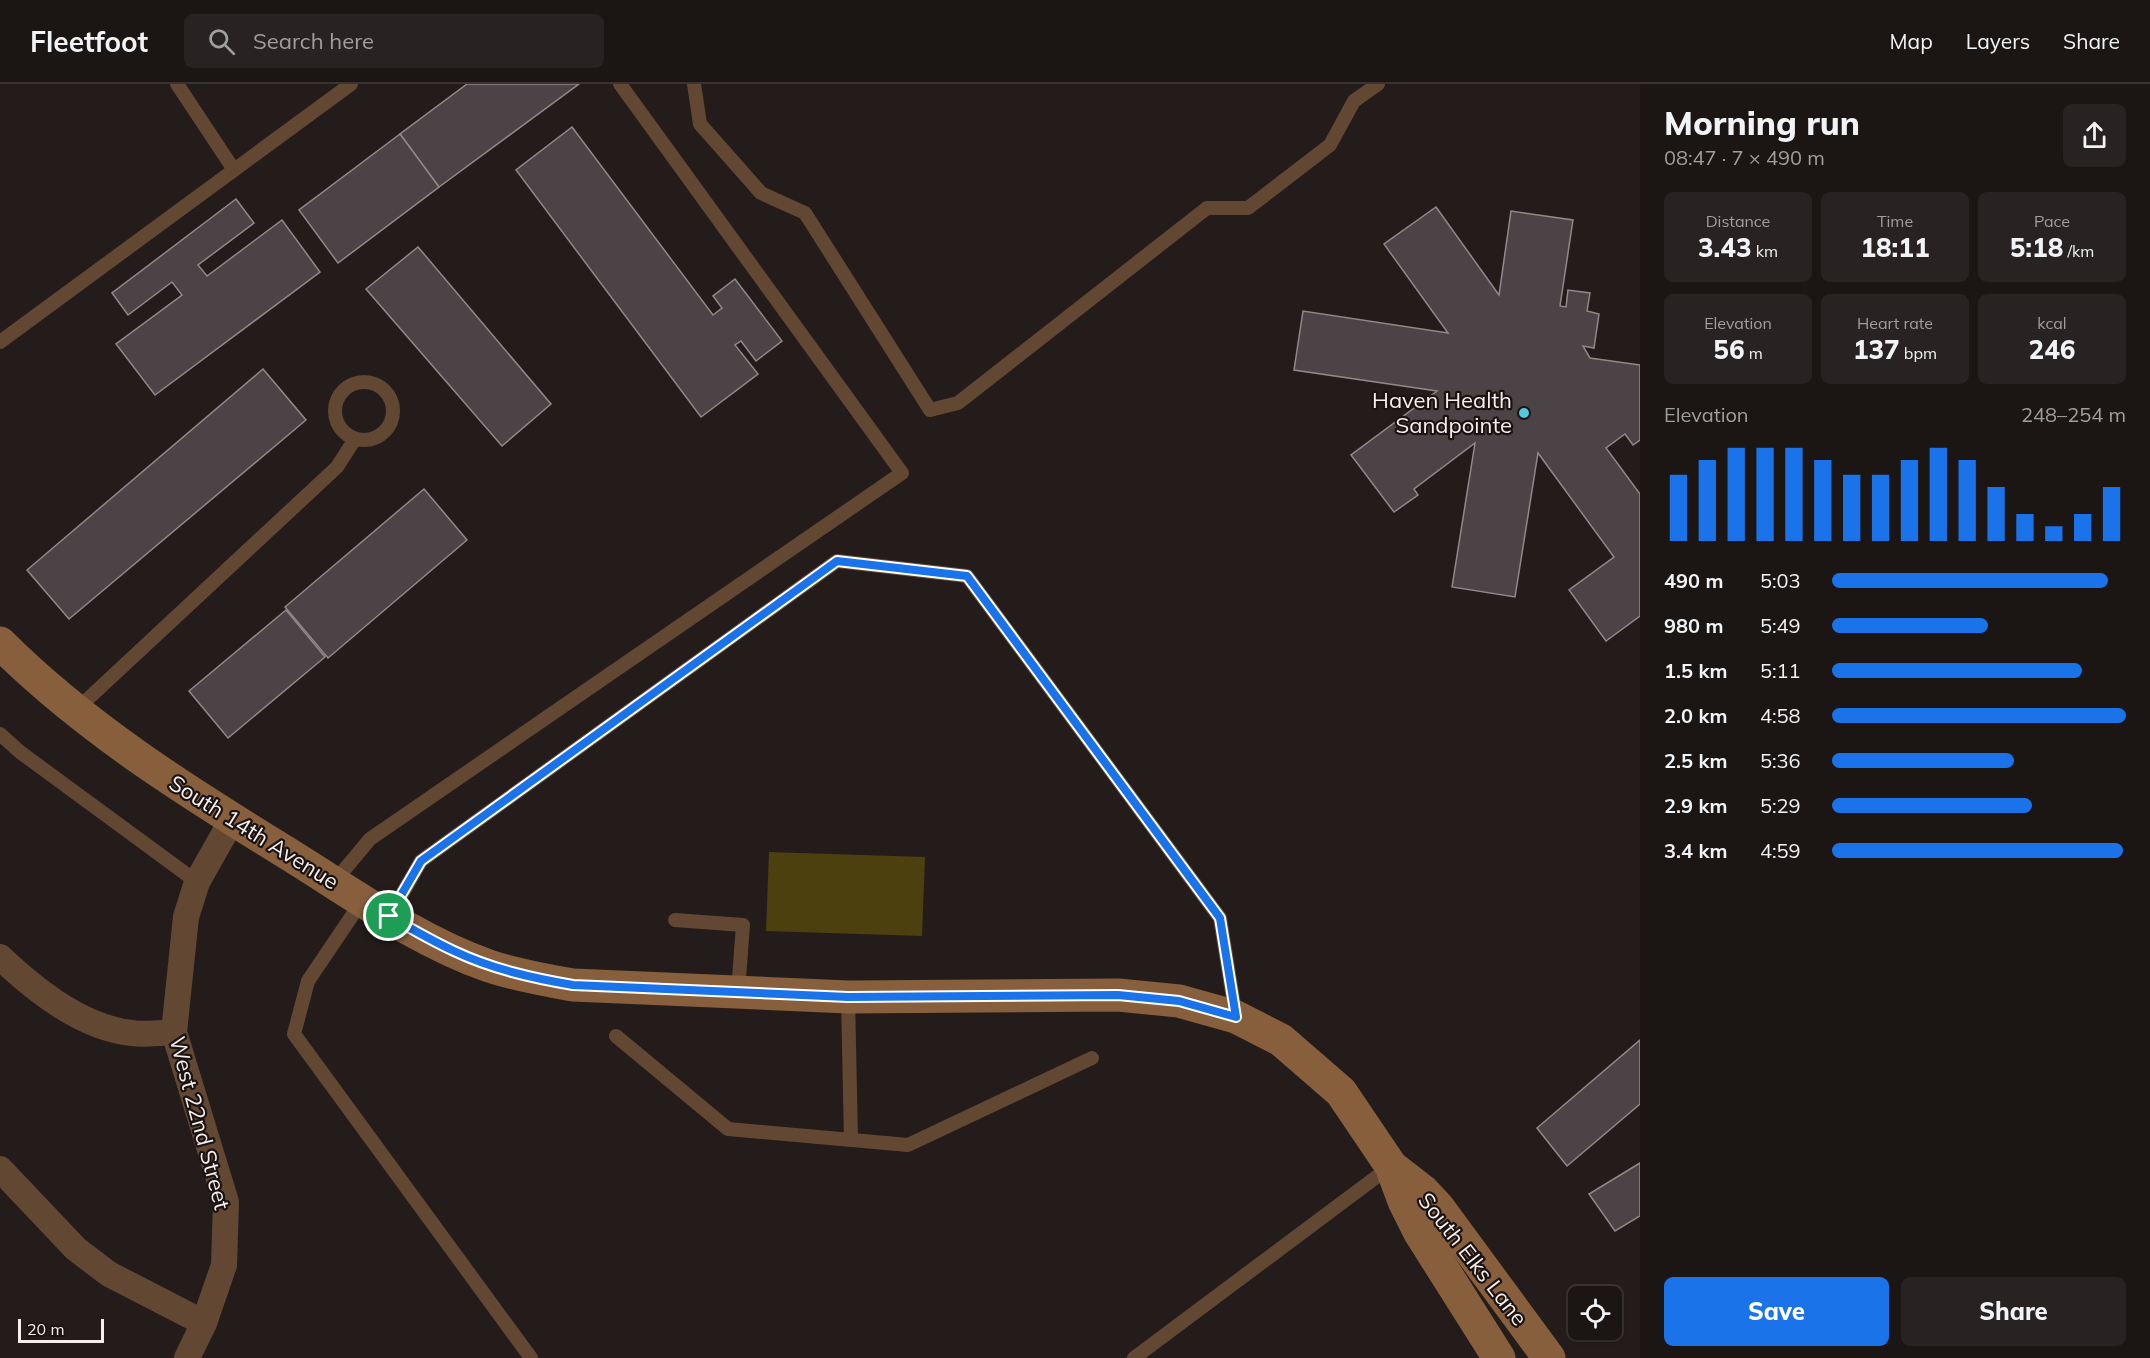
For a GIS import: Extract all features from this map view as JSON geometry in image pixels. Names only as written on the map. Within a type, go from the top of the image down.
[{"type":"street","name":"South 14th Avenue","points":[[0,643],[76,710],[136,756],[232,820],[375,908],[452,951],[489,966],[532,978],[573,985],[848,997],[1118,995],[1179,1001],[1236,1017],[1281,1040]]},
{"type":"street","name":"West 22nd Street","points":[[187,1358],[204,1323],[224,1265],[226,1202],[174,1032],[186,917],[197,882],[232,820]]},
{"type":"street","points":[[0,957],[64,1007],[92,1023],[131,1033],[174,1032]]},
{"type":"street","name":"South Elks Lane","points":[[1281,1040],[1341,1092],[1391,1166],[1404,1202],[1420,1233],[1499,1358]]},
{"type":"street","name":"South Elks Lane","points":[[1391,1166],[1423,1191],[1438,1207],[1549,1358]]},
{"type":"street","points":[[0,1169],[76,1249],[109,1274],[204,1323]]},
{"type":"lane","points":[[177,84],[234,170]]},
{"type":"lane","points":[[0,342],[351,84]]},
{"type":"lane","points":[[334,882],[370,839],[902,473],[620,84]]},
{"type":"lane","points":[[694,84],[700,124],[761,194],[805,213],[930,410],[958,404],[1208,208],[1248,208],[1330,145],[1354,101],[1378,84]]},
{"type":"lane","points":[[358,382],[378,385],[386,392],[394,409],[389,427],[375,439],[365,441],[355,439],[345,434],[338,426],[334,414],[335,404],[340,393],[348,386],[358,382]]},
{"type":"lane","points":[[76,710],[337,466],[355,439]]},
{"type":"lane","points":[[531,1358],[294,1034],[308,981],[421,861],[837,561],[967,576],[1220,918],[1236,1017]]},
{"type":"lane","points":[[0,734],[20,752],[197,882]]},
{"type":"lane","points":[[675,920],[743,925],[738,992]]},
{"type":"lane","points":[[848,997],[851,1140]]},
{"type":"lane","points":[[616,1036],[728,1129],[908,1145],[1092,1058]]},
{"type":"lane","points":[[1134,1358],[1391,1166]]},
{"type":"shaded area","points":[[769,852],[925,857],[922,936],[766,931]]},
{"type":"building","points":[[467,84],[579,84],[439,187],[400,134]]},
{"type":"building","points":[[572,127],[713,315],[722,308],[713,296],[735,279],[782,341],[756,361],[741,341],[735,345],[758,374],[701,417],[516,170]]},
{"type":"building","points":[[400,134],[439,187],[338,263],[299,210]]},
{"type":"building","points":[[236,199],[254,223],[198,265],[207,276],[282,220],[320,272],[155,395],[116,344],[182,295],[172,282],[128,315],[112,293]]},
{"type":"building","name":"Haven Health Sandpointe","points":[[1436,207],[1499,295],[1511,211],[1573,220],[1560,306],[1566,307],[1568,290],[1590,293],[1587,311],[1599,314],[1594,348],[1583,346],[1590,358],[1640,365],[1640,440],[1633,445],[1625,434],[1606,448],[1640,494],[1640,616],[1606,641],[1569,590],[1614,557],[1538,453],[1515,597],[1452,587],[1475,443],[1414,489],[1418,495],[1394,512],[1351,455],[1437,391],[1294,370],[1303,311],[1448,333],[1384,244]]},
{"type":"building","points":[[418,247],[551,404],[502,446],[366,289]]},
{"type":"building","points":[[263,369],[306,420],[69,619],[27,570]]},
{"type":"building","points":[[424,489],[467,540],[328,658],[285,607]]},
{"type":"building","points":[[286,610],[325,657],[228,738],[189,691]]},
{"type":"building","points":[[1640,1040],[1640,1104],[1567,1166],[1537,1128]]},
{"type":"building","points":[[1640,1163],[1640,1216],[1615,1231],[1589,1194]]},
{"type":"place","name":"Haven Health Sandpointe","points":[[1524,413]]},
{"type":"route","points":[[837,561],[967,576],[1220,918],[1236,1017],[1179,1001],[1118,995],[848,997],[573,985],[532,978],[489,966],[452,951],[389,916],[421,861],[837,561]]}]
